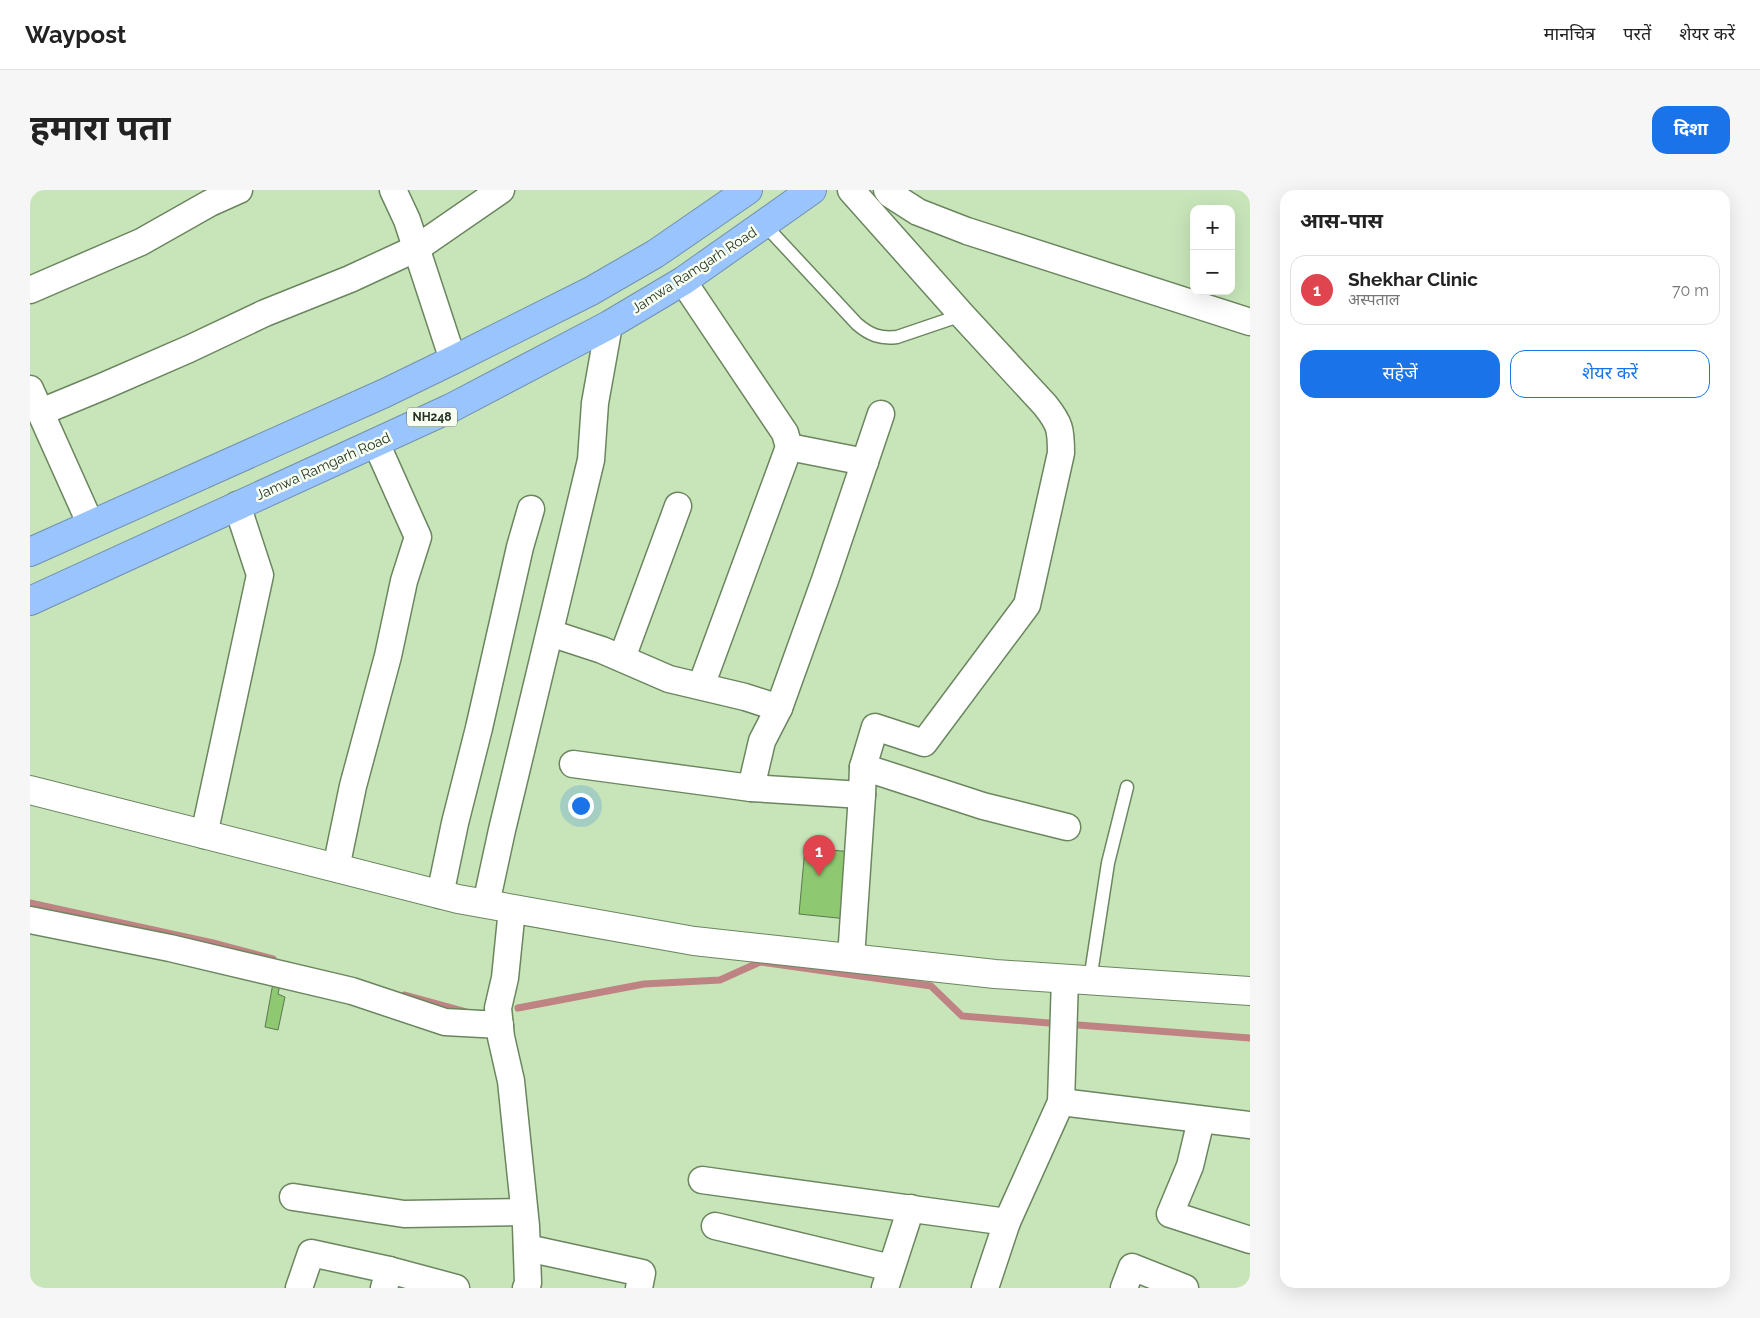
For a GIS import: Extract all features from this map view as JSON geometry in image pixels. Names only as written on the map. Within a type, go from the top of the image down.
[{"type":"highway","points":[[30,552],[386,392],[590,291],[639,263],[748,190]]},
{"type":"highway","name":"Jamwa Ramgarh Road","points":[[30,601],[237,504],[376,443],[450,408],[609,325],[683,281],[812,190]]},
{"type":"street","points":[[30,290],[141,242],[210,203],[238,190]]},
{"type":"street","points":[[393,190],[407,220],[453,360]]},
{"type":"street","points":[[91,525],[34,402],[104,386],[265,313],[350,279],[416,248],[501,190]]},
{"type":"street","points":[[851,190],[1057,420],[1061,433],[1061,453],[1027,605],[924,743],[875,727],[863,767],[851,958]]},
{"type":"street","points":[[887,190],[890,194],[918,212],[967,231],[1250,322]]},
{"type":"street","points":[[683,281],[785,433],[789,447],[701,686]]},
{"type":"street","points":[[526,1288],[527,1248],[511,1081],[500,1037],[498,1008],[505,978],[499,906],[502,830],[591,460],[595,403],[609,325]]},
{"type":"street","points":[[751,788],[762,741],[779,708],[825,580],[881,414]]},
{"type":"street","points":[[336,868],[353,786],[388,656],[404,581],[418,537],[376,443]]},
{"type":"street","points":[[789,447],[865,462]]},
{"type":"street","points":[[204,835],[260,575],[237,504]]},
{"type":"street","points":[[622,658],[678,506]]},
{"type":"street","points":[[440,895],[455,823],[479,728],[520,547],[531,510]]},
{"type":"street","points":[[550,632],[602,650],[669,679],[745,696],[779,708]]},
{"type":"street","points":[[573,764],[751,788],[862,795]]},
{"type":"street","points":[[863,767],[983,806],[1068,828]]},
{"type":"street","points":[[30,790],[440,895],[694,941],[995,974],[1250,990]]},
{"type":"street","points":[[30,920],[180,950],[352,991],[445,1022],[500,1025]]},
{"type":"street","points":[[990,1286],[1007,1222],[1061,1102],[1077,980]]},
{"type":"street","points":[[1061,1102],[1250,1125]]},
{"type":"street","points":[[1201,1120],[1190,1166],[1170,1214],[1250,1240]]},
{"type":"street","points":[[702,1180],[1007,1222]]},
{"type":"street","points":[[293,1197],[404,1214],[524,1212]]},
{"type":"street","points":[[715,1226],[888,1278],[911,1208]]},
{"type":"street","points":[[527,1248],[642,1273],[640,1288]]},
{"type":"street","points":[[299,1288],[311,1253],[387,1279],[456,1288]]},
{"type":"street","points":[[1124,1288],[1132,1267],[1184,1288]]},
{"type":"lane","points":[[764,224],[857,324],[874,336],[886,339],[897,337],[962,315]]},
{"type":"lane","points":[[1077,980],[1127,787]]},
{"type":"building","points":[[805,848],[854,852],[847,919],[799,914]]},
{"type":"building","points":[[273,983],[280,984],[278,994],[285,997],[278,1030],[265,1027]]},
{"type":"waterway","points":[[30,903],[213,943],[273,959]]},
{"type":"waterway","points":[[518,1008],[644,984],[720,980],[760,962],[931,986],[962,1016],[1049,1023]]},
{"type":"waterway","points":[[404,995],[466,1012]]},
{"type":"waterway","points":[[1078,1025],[1250,1038]]},
{"type":"place","name":"Shekhar Clinic","points":[[819,876]]}]
